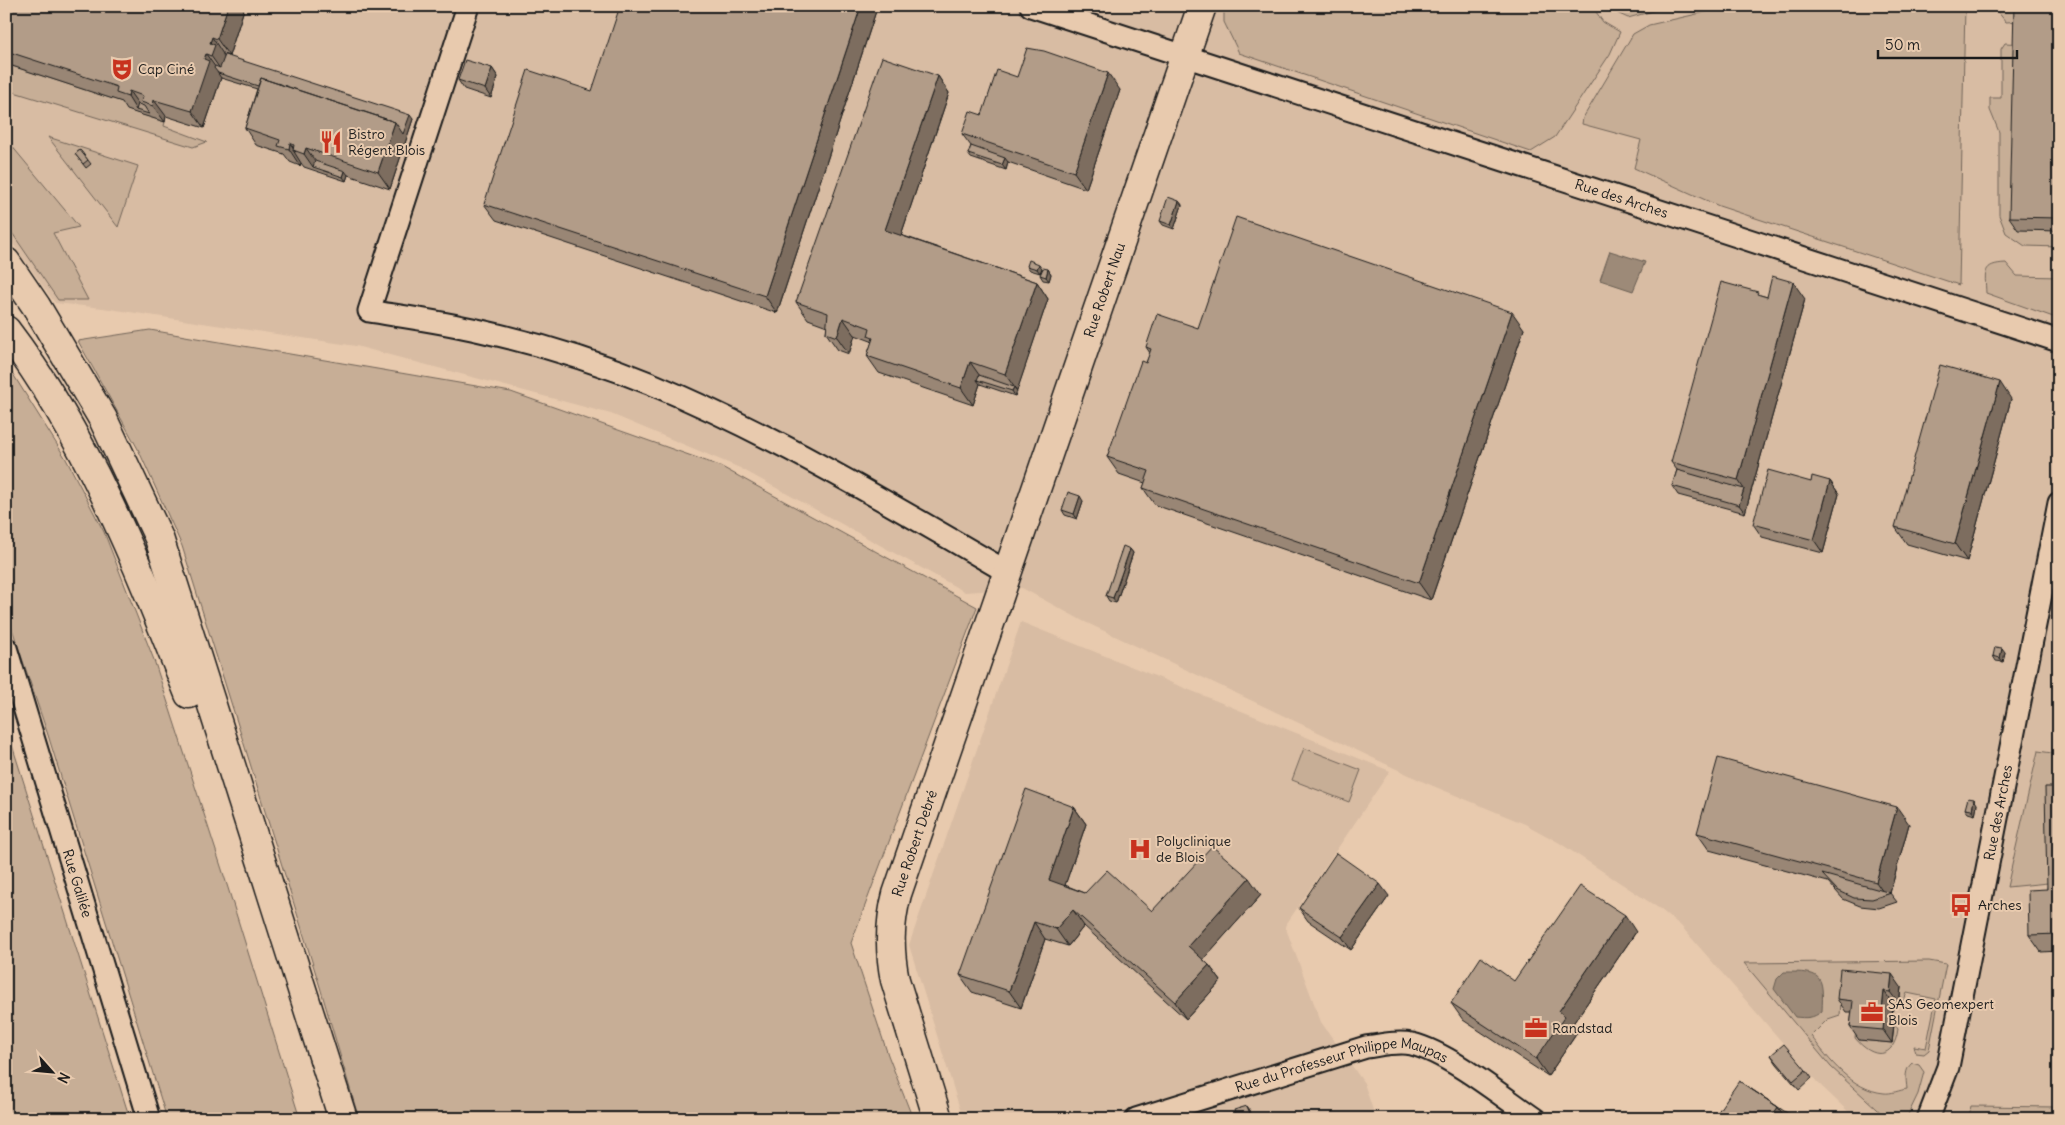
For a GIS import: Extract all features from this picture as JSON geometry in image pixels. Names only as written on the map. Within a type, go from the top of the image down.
[{"type":"main road","name":"Rue Robert Nau","points":[[1007,572],[1202,6]]},
{"type":"main road","points":[[6,262],[36,306],[103,419],[159,538],[342,1119]]},
{"type":"main road","points":[[6,291],[54,365],[98,444],[126,504],[150,563],[173,629],[189,694],[322,1119]]},
{"type":"main road","points":[[6,330],[58,409],[92,467],[124,535],[189,694]]},
{"type":"main road","name":"Rue Robert Debré","points":[[938,1119],[895,980],[890,944],[891,915],[1007,572]]},
{"type":"street","points":[[468,6],[369,311],[480,330],[578,358],[653,385],[769,438],[838,474],[1007,572]]},
{"type":"street","name":"Rue des Arches","points":[[1031,6],[2059,341]]},
{"type":"street","name":"Rue des Arches","points":[[1928,1119],[1948,1067],[2059,503]]},
{"type":"street","name":"Rue Galilée","points":[[6,648],[149,1119]]},
{"type":"street","name":"Rue du Professeur Philippe Maupas","points":[[1136,1119],[1366,1047],[1389,1043],[1412,1044],[1433,1052],[1456,1065],[1535,1119]]},
{"type":"shaded area","points":[[6,6],[2059,6],[2059,1119],[1856,1119],[1817,1082],[1681,926],[1660,909],[1558,842],[1525,824],[1426,783],[1083,621],[1022,588],[965,592],[740,468],[611,414],[356,346],[103,308],[55,303],[6,234]]},
{"type":"shaded area","points":[[1224,6],[1592,6],[1603,22],[1620,32],[1610,54],[1555,137],[1531,152],[1239,53],[1224,22]]},
{"type":"shaded area","points":[[1610,6],[1671,6],[1628,18],[1617,13]]},
{"type":"shaded area","points":[[1732,6],[1965,6],[1959,285],[1719,206],[1634,168],[1641,140],[1582,124],[1583,118],[1633,34],[1649,25]]},
{"type":"shaded area","points":[[1993,6],[2023,6],[2023,21],[2006,22]]},
{"type":"shaded area","points":[[2005,43],[2023,44],[2059,231],[2059,247],[2025,246],[2006,233],[1999,215],[1999,132],[1990,110],[1990,98],[2001,98],[2001,49]]},
{"type":"shaded area","points":[[6,64],[129,104],[128,110],[165,122],[164,126],[207,142],[193,147],[14,92],[6,92]]},
{"type":"shaded area","points":[[48,137],[138,166],[118,227]]},
{"type":"shaded area","points":[[6,139],[79,227],[53,233],[88,300],[58,300],[6,224]]},
{"type":"shaded area","points":[[1610,251],[1645,262],[1633,291],[1600,280]]},
{"type":"shaded area","points":[[2006,263],[2017,276],[2059,277],[2059,316],[2056,318],[1986,293],[1985,280],[1989,267]]},
{"type":"shaded area","points":[[150,330],[511,392],[720,466],[977,607],[851,943],[888,1055],[913,1119],[359,1119],[320,987],[182,546],[138,449],[78,341]]},
{"type":"shaded area","points":[[6,363],[66,459],[104,532],[154,660],[300,1119],[167,1119],[48,735],[6,611]]},
{"type":"shaded area","name":"Polyclinique de Blois","points":[[1021,622],[1390,771],[1285,926],[1321,1022],[1364,1083],[1376,1119],[963,1119],[909,945]]},
{"type":"shaded area","points":[[6,726],[130,1119],[6,1119]]},
{"type":"shaded area","points":[[1304,748],[1361,770],[1349,802],[1292,780]]},
{"type":"shaded area","points":[[2038,751],[2059,754],[2058,882],[2007,887]]},
{"type":"shaded area","points":[[1929,961],[1946,964],[1929,1050],[1924,1054],[1916,1053],[1914,1046],[1926,1048],[1936,999],[1907,993],[1904,1000],[1899,1004],[1901,987],[1841,1002],[1840,1015],[1828,1019],[1811,1036],[1825,1055],[1842,1072],[1872,1091],[1887,1093],[1907,1089],[1906,1075],[1908,1069],[1912,1063],[1919,1065],[1924,1072],[1918,1094],[1906,1119],[1888,1119],[1831,1067],[1744,963]]},
{"type":"shaded area","points":[[1784,972],[1813,974],[1818,977],[1822,989],[1822,1011],[1819,1014],[1806,1018],[1795,1017],[1774,989],[1777,979]]},
{"type":"shaded area","points":[[1857,1021],[1859,1040],[1892,1043],[1894,1024],[1898,1029],[1892,1047],[1882,1053],[1875,1053],[1862,1045],[1855,1038]]},
{"type":"shaded area","points":[[1971,1106],[2059,1107],[2059,1119],[1968,1119]]},
{"type":"building","name":"Cap Ciné","points":[[9,6],[228,6],[217,39],[212,37],[210,43],[215,45],[211,56],[206,54],[204,59],[209,61],[192,111],[154,100],[153,106],[141,102],[143,96],[129,91],[128,97],[116,93],[117,87],[6,51],[6,11]]},
{"type":"building","points":[[620,6],[861,6],[765,296],[484,204],[528,70],[592,91]]},
{"type":"building","points":[[2014,6],[2059,6],[2059,218],[2009,217]]},
{"type":"building","points":[[1027,48],[1044,51],[1108,73],[1074,172],[962,134],[970,111],[982,115],[997,70],[1017,77]]},
{"type":"building","points":[[225,55],[410,115],[403,134],[395,122],[261,78],[258,86],[218,73],[214,68],[215,66],[220,68]]},
{"type":"building","points":[[882,57],[938,76],[885,230],[1037,282],[1005,374],[970,362],[961,388],[867,356],[873,338],[868,336],[870,328],[843,318],[837,337],[826,333],[828,313],[796,302]]},
{"type":"building","points":[[465,60],[492,68],[485,89],[458,80]]},
{"type":"building","name":"Bistro Régent Blois","points":[[261,78],[395,122],[378,172],[306,148],[304,154],[293,150],[294,145],[290,143],[289,149],[278,146],[280,140],[245,128]]},
{"type":"building","points":[[138,104],[144,106],[149,114],[136,110]]},
{"type":"building","points":[[971,146],[1005,158],[1002,165],[968,154]]},
{"type":"building","points":[[80,150],[88,160],[83,164],[75,154]]},
{"type":"building","points":[[315,161],[345,171],[343,177],[313,167]]},
{"type":"building","points":[[1168,197],[1179,201],[1171,225],[1160,221]]},
{"type":"building","points":[[1236,217],[1512,312],[1419,583],[1143,488],[1149,471],[1107,457],[1141,361],[1146,363],[1151,349],[1146,347],[1157,314],[1198,328]]},
{"type":"building","points":[[1029,260],[1039,264],[1037,269],[1027,266]]},
{"type":"building","points":[[1043,268],[1048,269],[1046,277],[1040,275]]},
{"type":"building","points":[[1772,276],[1793,282],[1738,480],[1671,462],[1721,282],[1758,292],[1757,294],[1767,297]]},
{"type":"building","points":[[1940,365],[2000,382],[1955,544],[1895,527]]},
{"type":"building","points":[[979,375],[1014,387],[1012,391],[977,380]]},
{"type":"building","points":[[1677,470],[1744,489],[1739,505],[1672,486]]},
{"type":"building","points":[[1768,470],[1811,482],[1812,476],[1830,481],[1814,540],[1753,524]]},
{"type":"building","points":[[1068,492],[1080,496],[1074,514],[1062,510]]},
{"type":"building","points":[[1123,546],[1130,549],[1113,598],[1106,596]]},
{"type":"building","points":[[1995,647],[2002,648],[2000,658],[1993,656]]},
{"type":"building","points":[[1718,758],[1897,807],[1876,882],[1697,833]]},
{"type":"building","points":[[2045,787],[2059,787],[2059,934],[2029,935],[2028,890],[2047,889]]},
{"type":"building","points":[[1026,789],[1074,807],[1049,880],[1085,893],[1107,870],[1152,911],[1212,846],[1249,878],[1188,946],[1209,965],[1175,1002],[1073,910],[1056,929],[1034,922],[1009,991],[960,975]]},
{"type":"building","points":[[1968,798],[1974,799],[1972,810],[1965,809]]},
{"type":"building","points":[[1336,853],[1380,884],[1342,937],[1299,908]]},
{"type":"building","points":[[1822,874],[1891,893],[1872,899],[1854,898],[1837,890]]},
{"type":"building","points":[[1580,886],[1625,915],[1559,1011],[1565,1016],[1536,1059],[1451,1003],[1481,957],[1514,981]]},
{"type":"building","points":[[1840,969],[1892,974],[1890,992],[1884,991],[1882,1010],[1885,1011],[1883,1030],[1850,1027],[1853,1001],[1837,999]]},
{"type":"building","points":[[2057,1027],[2059,1027],[2059,1059],[2058,1059]]},
{"type":"building","points":[[1784,1044],[1806,1070],[1793,1081],[1771,1055]]},
{"type":"building","points":[[1739,1081],[1778,1107],[1770,1119],[1713,1119]]},
{"type":"building","points":[[1247,1106],[1252,1119],[1237,1119],[1234,1110]]},
{"type":"building","points":[[1778,1107],[1790,1115],[1787,1119],[1786,1119]]},
{"type":"place","name":"Cap Ciné","points":[[122,69]]},
{"type":"place","name":"Bistro Régent Blois","points":[[331,142]]},
{"type":"place","name":"Polyclinique de Blois","points":[[1140,849]]},
{"type":"place","name":"Arches","points":[[1961,905]]},
{"type":"place","name":"SAS Geomexpert Blois","points":[[1872,1012]]},
{"type":"place","name":"Randstad","points":[[1536,1028]]}]
